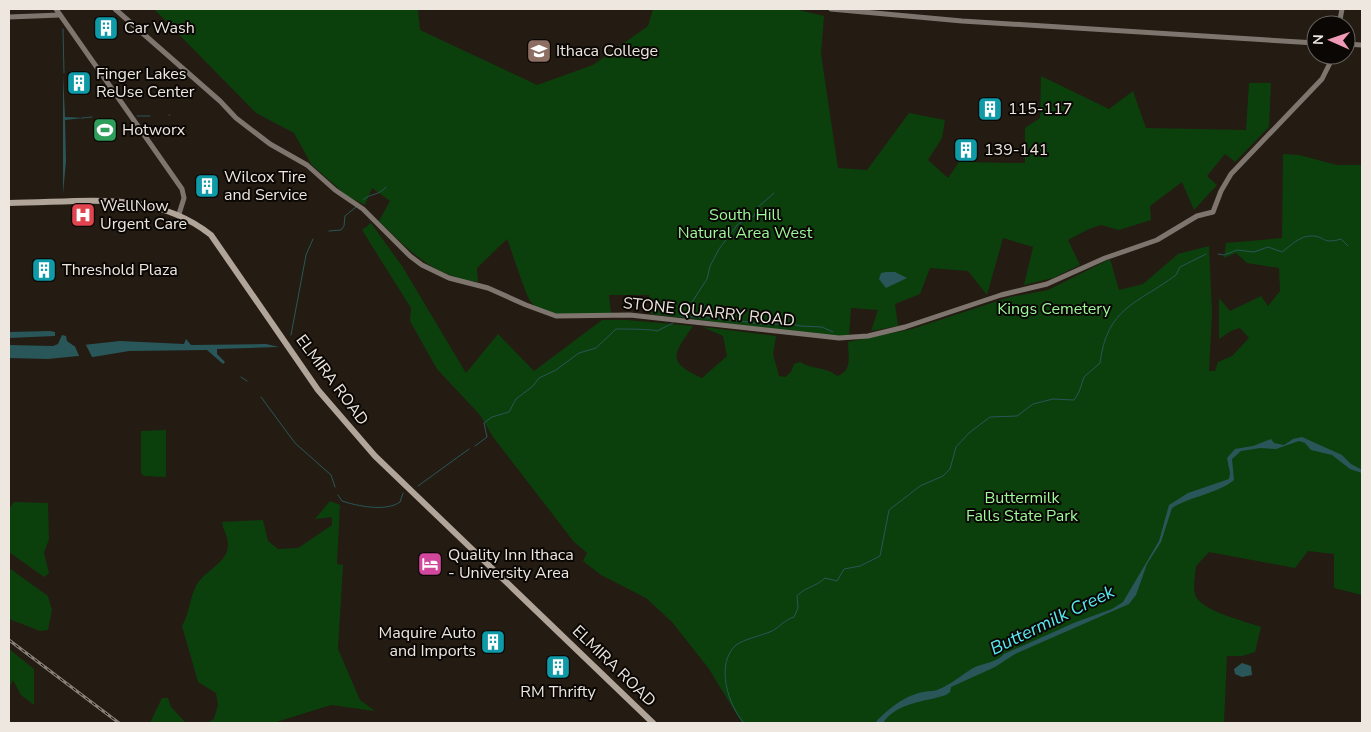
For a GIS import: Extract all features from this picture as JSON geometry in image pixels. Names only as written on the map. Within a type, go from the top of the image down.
[{"type":"highway","name":"ELMIRA ROAD","points":[[9,203],[134,202],[156,206],[179,214],[199,225],[218,243],[310,378],[352,431],[653,723]]},
{"type":"street","points":[[56,9],[182,189],[184,201],[179,214]]},
{"type":"street","name":"STONE QUARRY ROAD","points":[[115,9],[220,101],[239,121],[265,140],[307,165],[335,190],[363,209],[422,265],[449,278],[488,288],[546,313],[565,317],[630,315],[824,337],[868,336],[921,323],[1001,296],[1058,280],[1105,258],[1162,238],[1197,216],[1213,212],[1220,191],[1231,174],[1322,79],[1329,65]]},
{"type":"street","points":[[831,9],[962,21],[1306,42]]},
{"type":"street","points":[[9,17],[60,15]]},
{"type":"green space","name":"South Hill Natural Area West","points":[[154,9],[418,9],[420,30],[537,85],[593,65],[648,26],[653,9],[794,9],[824,16],[821,54],[838,168],[867,170],[909,113],[945,120],[942,138],[928,160],[948,178],[959,162],[1025,163],[1025,128],[1040,118],[1041,76],[1109,109],[1133,91],[1146,128],[1246,130],[1249,83],[1271,83],[1269,127],[1235,162],[1225,154],[1207,176],[1217,185],[1194,210],[1182,182],[1150,206],[1151,220],[1119,230],[1101,225],[1089,229],[1068,240],[1080,265],[1053,278],[1024,285],[1033,247],[1003,238],[987,295],[968,271],[930,268],[920,294],[895,304],[898,326],[871,331],[878,310],[851,308],[849,336],[833,336],[651,314],[649,295],[609,295],[611,313],[557,314],[538,308],[531,302],[507,239],[477,268],[478,282],[447,274],[434,268],[412,252],[379,221],[390,201],[372,188],[365,205],[347,196],[311,164],[294,133],[256,113]]},
{"type":"green space","name":"Buttermilk Falls State Park","points":[[1283,154],[1299,155],[1337,165],[1362,165],[1362,595],[1334,588],[1334,554],[1308,551],[1295,568],[1209,552],[1196,566],[1194,587],[1198,600],[1214,610],[1235,619],[1261,627],[1255,652],[1242,656],[1227,656],[1224,723],[742,723],[709,669],[672,622],[646,598],[601,575],[583,561],[587,553],[574,542],[493,437],[480,415],[437,369],[410,321],[411,308],[362,230],[371,223],[402,266],[466,373],[498,334],[534,371],[602,320],[627,320],[693,326],[681,344],[676,356],[682,367],[702,378],[727,356],[723,336],[703,327],[776,336],[773,354],[779,376],[785,377],[791,372],[794,364],[800,362],[837,376],[842,374],[848,367],[848,342],[912,329],[1010,297],[1048,290],[1110,259],[1119,290],[1143,284],[1178,254],[1209,246],[1212,313],[1209,371],[1215,371],[1218,362],[1232,356],[1249,338],[1240,328],[1231,331],[1219,339],[1219,298],[1230,311],[1261,296],[1268,306],[1280,291],[1279,268],[1247,263],[1236,253],[1224,258],[1226,243],[1282,238]]},
{"type":"green space","points":[[166,430],[166,477],[144,476],[141,473],[141,431]]},
{"type":"green space","points":[[330,501],[340,505],[337,564],[343,565],[338,649],[360,700],[375,711],[331,705],[273,723],[207,723],[214,719],[218,705],[216,693],[198,682],[182,626],[196,586],[220,562],[227,551],[228,541],[222,522],[263,520],[268,541],[278,549],[298,548],[332,525],[332,517],[315,519]]},
{"type":"green space","points":[[14,502],[48,503],[49,539],[44,553],[49,573],[44,577],[9,552],[9,509]]},
{"type":"green space","points":[[9,568],[48,596],[52,610],[48,630],[40,631],[9,619]]},
{"type":"green space","points":[[9,649],[34,669],[34,705],[21,695],[13,680],[9,688]]},
{"type":"green space","points":[[162,698],[168,698],[171,707],[185,722],[189,723],[150,723]]},
{"type":"water","points":[[63,74],[65,117],[84,118],[65,120],[66,161],[63,194]]},
{"type":"water","points":[[895,272],[907,278],[886,288],[879,279],[881,273]]},
{"type":"water","points":[[9,332],[55,332],[55,336],[9,338]]},
{"type":"water","points":[[62,335],[66,336],[67,341],[74,346],[120,341],[184,344],[186,339],[191,345],[266,344],[279,347],[217,349],[217,354],[225,362],[223,364],[207,350],[129,351],[93,357],[78,356],[48,359],[9,358],[9,345],[53,346],[58,344]]},
{"type":"water","points":[[1302,437],[1342,455],[1351,464],[1362,470],[1362,473],[1350,469],[1332,455],[1311,450],[1305,443],[1299,441],[1276,449],[1260,448],[1241,451],[1232,459],[1234,480],[1220,489],[1172,508],[1161,542],[1147,564],[1136,595],[1129,604],[1015,654],[995,667],[951,687],[950,692],[946,695],[904,707],[889,716],[883,723],[875,723],[887,711],[908,697],[942,688],[973,668],[993,661],[1004,654],[1076,622],[1112,609],[1123,602],[1159,541],[1169,505],[1188,493],[1229,479],[1230,473],[1227,458],[1235,449],[1253,446],[1271,439],[1274,443],[1284,445],[1293,439]]},
{"type":"water","points":[[1242,663],[1251,666],[1252,675],[1242,677],[1235,674],[1234,669]]},
{"type":"pier","points":[[73,342],[85,343],[93,359],[80,358]]},
{"type":"waterway","points":[[63,29],[64,73]]},
{"type":"waterway","points":[[137,116],[150,116]]},
{"type":"waterway","points":[[82,118],[92,117]]},
{"type":"waterway","points":[[363,200],[386,187]]},
{"type":"waterway","points":[[680,316],[693,308],[692,302],[707,279],[710,266],[719,249],[738,224],[754,216],[757,208],[774,193]]},
{"type":"waterway","points":[[329,231],[341,230],[344,226],[345,216],[356,207]]},
{"type":"waterway","points":[[1218,254],[1224,255],[1237,250],[1254,252],[1268,247],[1282,252],[1306,236],[1315,236],[1330,241],[1341,239],[1348,246]]},
{"type":"waterway","points":[[291,335],[306,255],[313,239]]},
{"type":"waterway","points":[[744,723],[733,706],[726,684],[726,663],[736,645],[772,631],[794,617],[798,608],[797,596],[803,591],[825,578],[837,581],[844,569],[860,566],[880,556],[889,510],[920,486],[943,476],[950,469],[956,447],[969,433],[990,417],[1017,416],[1033,404],[1053,399],[1074,400],[1084,377],[1100,363],[1109,330],[1117,318],[1126,309],[1176,275],[1180,267],[1206,254]]},
{"type":"waterway","points":[[681,316],[768,325],[787,323],[800,326],[822,327],[833,332]]},
{"type":"waterway","points":[[475,446],[487,437],[484,423],[492,417],[509,412],[516,399],[533,386],[539,378],[556,370],[579,353],[596,348],[616,329],[657,331],[673,323]]},
{"type":"waterway","points":[[241,377],[247,381]]},
{"type":"waterway","points":[[261,397],[295,443],[331,475],[335,487]]},
{"type":"waterway","points":[[418,486],[469,449]]},
{"type":"waterway","points":[[338,495],[342,501],[348,503],[387,507],[400,502],[403,493]]},
{"type":"railway","points":[[9,640],[119,723]]},
{"type":"place","name":"Car Wash","points":[[106,28]]},
{"type":"place","name":"Ithaca College","points":[[539,51]]},
{"type":"place","name":"Finger Lakes ReUse Center","points":[[79,83]]},
{"type":"place","name":"115-117","points":[[990,109]]},
{"type":"place","name":"Hotworx","points":[[105,130]]},
{"type":"place","name":"139-141","points":[[966,150]]},
{"type":"place","name":"Wilcox Tire and Service","points":[[207,186]]},
{"type":"place","name":"WellNow Urgent Care","points":[[83,215]]},
{"type":"place","name":"Threshold Plaza","points":[[44,270]]},
{"type":"place","name":"Quality Inn Ithaca - University Area","points":[[430,564]]},
{"type":"place","name":"Maquire Auto and Imports","points":[[493,642]]},
{"type":"place","name":"RM Thrifty","points":[[558,667]]},
{"type":"park label","name":"Kings Cemetery","points":[[1054,309]]},
{"type":"water label","name":"Buttermilk Creek","points":[[1052,620]]}]
